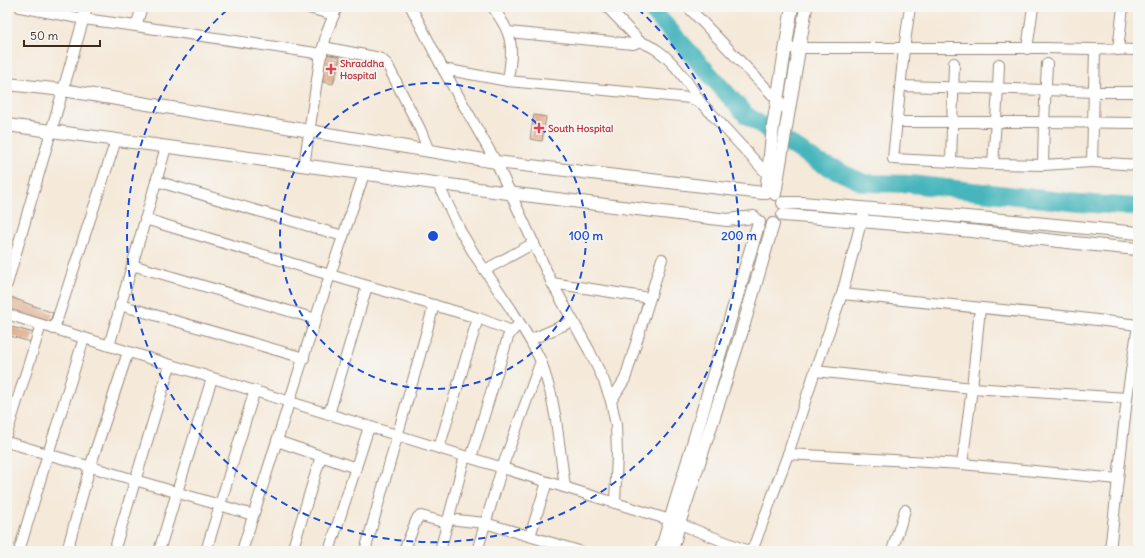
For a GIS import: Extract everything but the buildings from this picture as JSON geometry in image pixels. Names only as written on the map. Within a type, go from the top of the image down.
[{"type":"street","points":[[20,7],[84,19],[381,59],[387,64],[420,129],[429,151]]},
{"type":"street","points":[[7,284],[87,7]]},
{"type":"street","points":[[136,26],[142,7]]},
{"type":"street","points":[[304,166],[323,51],[327,32],[336,11],[305,7]]},
{"type":"street","points":[[412,7],[443,69],[496,162],[552,283],[589,350],[604,381],[611,401],[616,425],[617,454],[615,503]]},
{"type":"street","points":[[493,7],[508,32],[511,55],[508,81]]},
{"type":"street","points":[[607,7],[636,37],[637,40],[658,51],[665,57],[687,82],[701,103],[768,175]]},
{"type":"street","points":[[688,7],[789,112]]},
{"type":"street","points":[[768,193],[768,175],[774,165],[773,126],[792,7]]},
{"type":"street","points":[[768,193],[774,165],[786,128],[806,7]]},
{"type":"street","points":[[910,7],[904,49],[893,159],[1043,165],[1092,162],[1138,166]]},
{"type":"street","points":[[1027,49],[1033,7]]},
{"type":"street","points":[[1118,50],[1123,7]]},
{"type":"street","points":[[508,32],[633,44],[636,43],[637,40]]},
{"type":"street","points":[[786,48],[1138,50]]},
{"type":"street","points":[[1092,162],[1096,50]]},
{"type":"street","points":[[951,162],[952,88],[954,63]]},
{"type":"street","points":[[993,164],[999,64]]},
{"type":"street","points":[[1043,165],[1047,64]]},
{"type":"street","points":[[443,69],[508,81],[684,97],[701,103]]},
{"type":"street","points":[[7,84],[64,90],[496,162],[768,193],[781,200],[783,209],[779,221],[766,225],[757,220],[727,220],[511,194],[7,125]]},
{"type":"street","points":[[901,86],[1138,92]]},
{"type":"street","points":[[897,122],[1138,122]]},
{"type":"street","points":[[54,329],[116,140]]},
{"type":"street","points":[[108,346],[166,147]]},
{"type":"street","points":[[242,551],[330,275],[364,174]]},
{"type":"street","points":[[156,181],[343,236]]},
{"type":"street","points":[[438,184],[461,232],[511,309],[516,327]]},
{"type":"street","points":[[672,551],[675,522],[757,220],[752,210],[753,203],[757,197],[768,193]]},
{"type":"street","points":[[783,209],[802,203],[1138,233]]},
{"type":"street","points":[[752,551],[788,454],[842,294],[865,208]]},
{"type":"street","points":[[783,209],[862,221],[1138,249]]},
{"type":"street","points":[[145,219],[367,286],[478,318],[516,327],[530,340],[540,361],[551,394],[565,487]]},
{"type":"street","points":[[662,551],[675,522],[741,334],[773,224]]},
{"type":"street","points":[[485,270],[534,243]]},
{"type":"street","points":[[611,401],[625,379],[662,259]]},
{"type":"street","points":[[132,265],[316,319]]},
{"type":"street","points":[[552,283],[650,298]]},
{"type":"street","points":[[329,414],[367,286]]},
{"type":"street","points":[[842,294],[1072,316],[1138,325],[1127,398],[1110,551]]},
{"type":"street","points":[[120,305],[304,358]]},
{"type":"street","points":[[365,551],[434,305]]},
{"type":"street","points":[[962,464],[972,388],[980,308]]},
{"type":"street","points":[[7,314],[675,522],[748,551]]},
{"type":"street","points":[[439,448],[478,318]]},
{"type":"street","points":[[530,340],[573,321]]},
{"type":"street","points":[[7,433],[41,325]]},
{"type":"street","points":[[440,551],[468,457],[504,348],[508,337],[516,327]]},
{"type":"street","points":[[19,551],[84,338]]},
{"type":"street","points":[[67,551],[90,466],[128,352]]},
{"type":"street","points":[[477,551],[502,468],[540,361]]},
{"type":"street","points":[[114,551],[170,365]]},
{"type":"street","points":[[815,371],[972,388],[1127,398]]},
{"type":"street","points":[[159,551],[212,378]]},
{"type":"street","points":[[206,551],[256,391]]},
{"type":"street","points":[[329,551],[369,427]]},
{"type":"street","points":[[277,441],[356,468]]},
{"type":"street","points":[[7,442],[254,516]]},
{"type":"street","points":[[788,454],[962,464],[1118,479]]},
{"type":"street","points":[[292,551],[321,456]]},
{"type":"street","points":[[530,536],[547,482]]},
{"type":"street","points":[[892,551],[905,510]]},
{"type":"street","points":[[404,551],[416,521],[418,517],[421,516],[448,521],[485,523],[579,551]]},
{"type":"waterway","points":[[649,7],[746,115],[816,161],[864,183],[911,184],[1079,203],[1138,207]]},
{"type":"place","name":"Shraddha Hospital","points":[[331,69]]},
{"type":"place","name":"South Hospital","points":[[539,128]]}]
